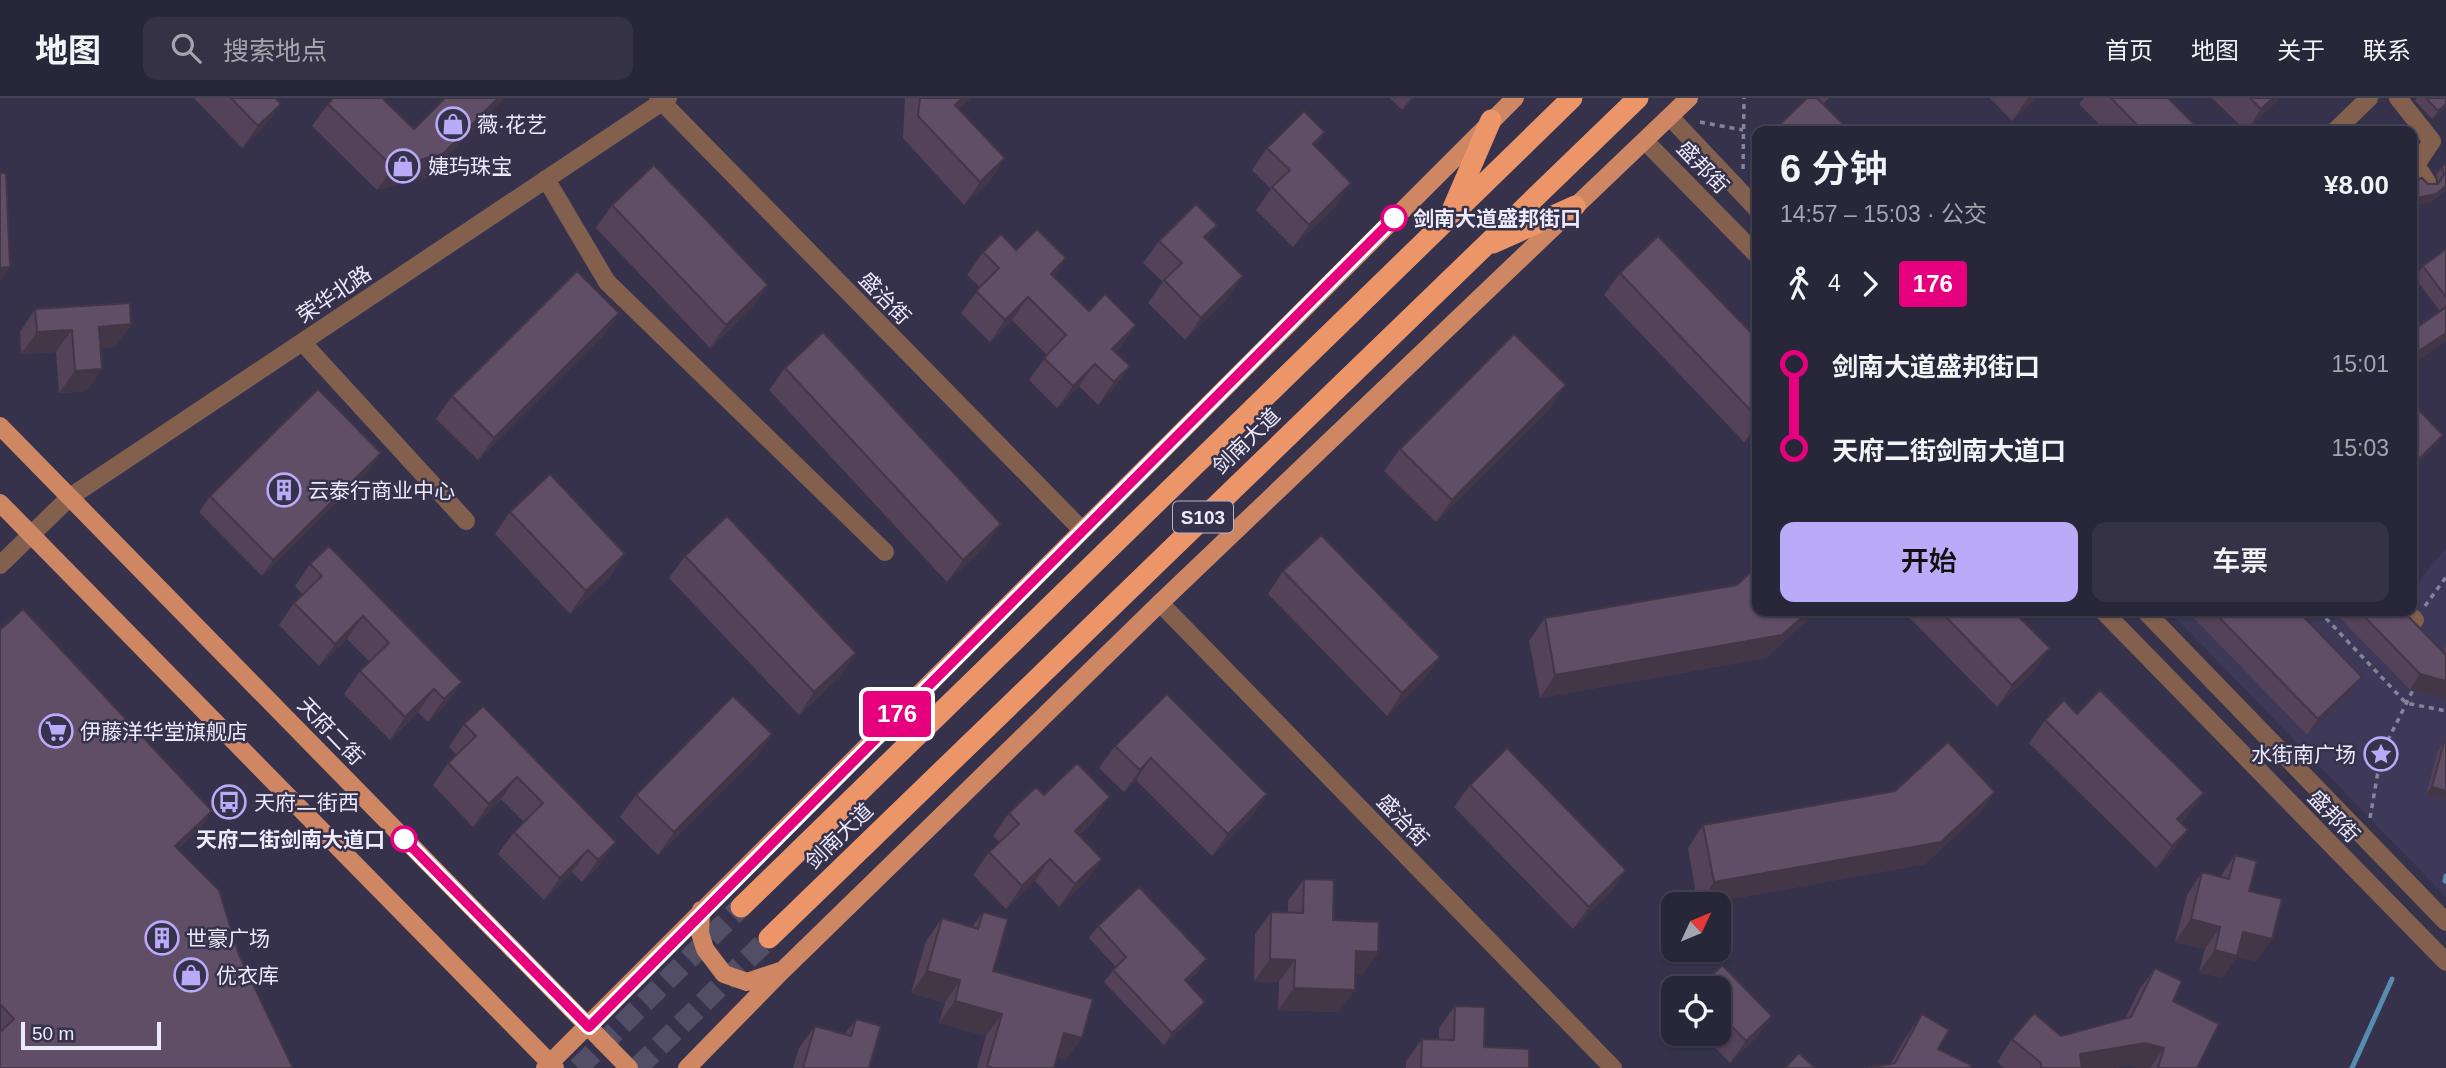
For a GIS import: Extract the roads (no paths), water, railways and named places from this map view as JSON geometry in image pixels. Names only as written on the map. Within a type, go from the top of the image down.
[{"type":"highway","name":"剑南大道","points":[[741,906],[1573,98]]},
{"type":"highway","name":"剑南大道","points":[[769,938],[1478,249],[1638,98]]},
{"type":"highway","points":[[1448,220],[1491,120]]},
{"type":"highway","points":[[1478,249],[1575,206]]},
{"type":"main road","points":[[0,503],[550,1066],[701,910],[1515,98]]},
{"type":"main road","points":[[687,1068],[782,971],[1160,603],[1689,98]]},
{"type":"main road","name":"天府二街","points":[[0,426],[629,1068]]},
{"type":"main road","points":[[701,910],[700,933],[705,949],[724,974],[747,982],[782,971]]},
{"type":"street","points":[[2346,126],[2369,98]]},
{"type":"street","points":[[2398,98],[2432,141],[2417,161]]},
{"type":"street","name":"荣华北路","points":[[0,565],[70,497],[662,99]]},
{"type":"street","name":"盛治街","points":[[662,99],[1081,530]]},
{"type":"street","name":"盛邦街","points":[[1670,117],[1752,204]]},
{"type":"street","name":"盛邦街","points":[[1645,141],[1752,251]]},
{"type":"street","points":[[2417,169],[2427,183]]},
{"type":"street","points":[[546,179],[607,282],[885,552]]},
{"type":"street","points":[[303,342],[466,521]]},
{"type":"street","name":"盛治街","points":[[1160,603],[1613,1068]]},
{"type":"street","name":"盛邦街","points":[[2108,616],[2446,962]]},
{"type":"street","name":"盛邦街","points":[[2151,616],[2446,922]]},
{"type":"waterway","points":[[2445,881],[2446,876]]},
{"type":"waterway","points":[[2352,1068],[2392,979]]},
{"type":"tunnel","points":[[578,1068],[741,907]]},
{"type":"tunnel","points":[[637,1068],[769,938]]},
{"type":"place","name":"薇·花艺","points":[[453,124]]},
{"type":"place","name":"婕玙珠宝","points":[[403,166]]},
{"type":"place","name":"剑南大道盛邦街口","points":[[1394,218]]},
{"type":"place","name":"云泰行商业中心","points":[[284,490]]},
{"type":"place","name":"伊藤洋华堂旗舰店","points":[[56,731]]},
{"type":"place","name":"水街南广场","points":[[2381,754]]},
{"type":"place","name":"天府二街西","points":[[229,802]]},
{"type":"place","name":"天府二街剑南大道口","points":[[404,839]]},
{"type":"place","name":"世豪广场","points":[[162,938]]},
{"type":"place","name":"优衣库","points":[[191,975]]}]
